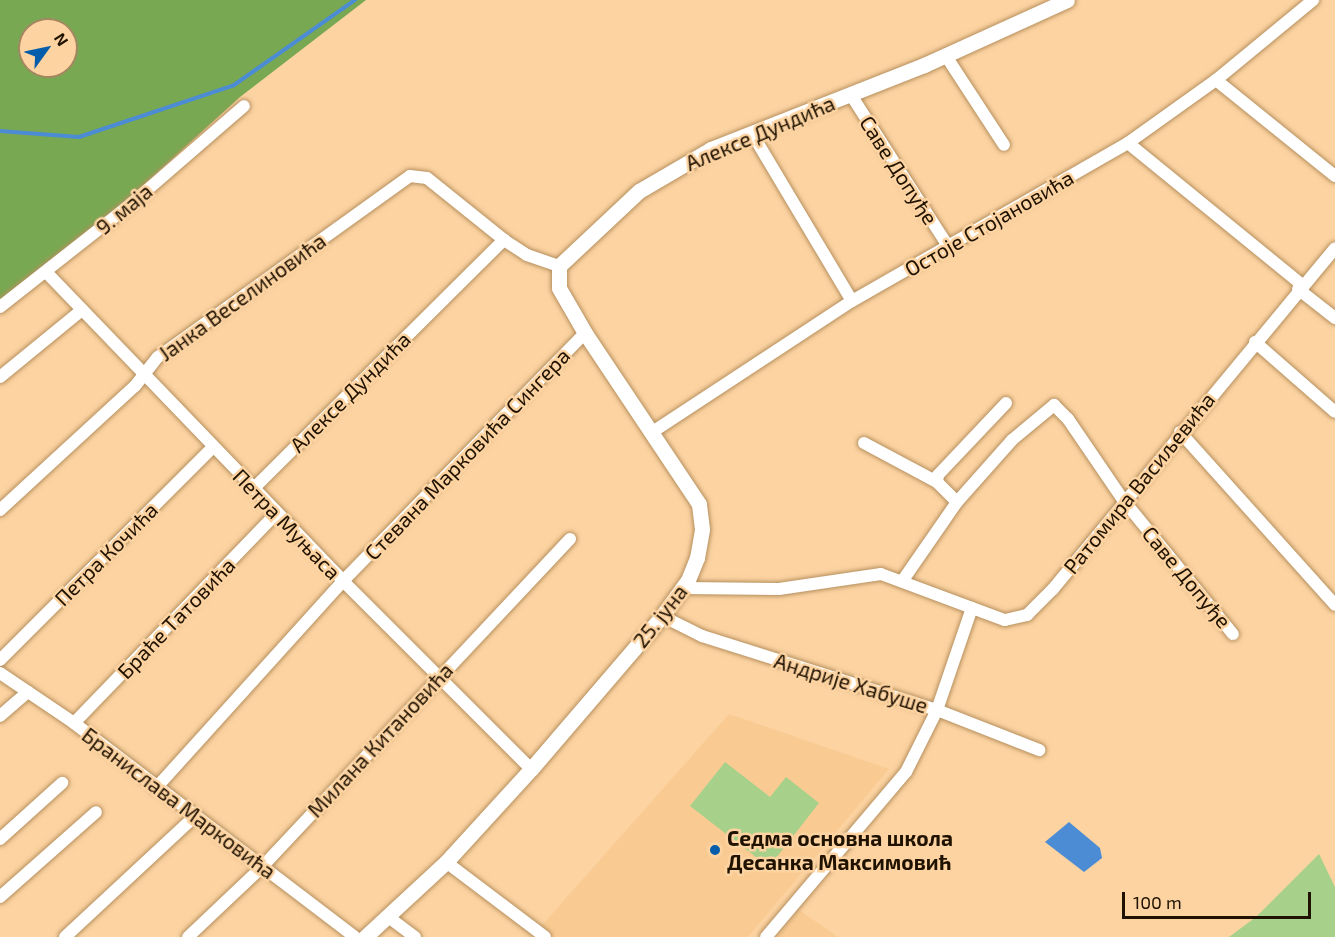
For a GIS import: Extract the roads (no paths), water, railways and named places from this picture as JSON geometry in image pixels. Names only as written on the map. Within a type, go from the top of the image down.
[{"type":"street","name":"Алексе Дундића","points":[[559,266],[577,245],[639,191],[711,149],[753,135],[945,56],[1067,0]]},
{"type":"street","name":"Остоје Стојановића","points":[[654,431],[852,301],[1128,143],[1216,80],[1313,0]]},
{"type":"street","points":[[945,56],[1004,145]]},
{"type":"street","points":[[1216,80],[1335,176]]},
{"type":"street","name":"Саве Допуђе","points":[[850,95],[948,246]]},
{"type":"street","name":"9. маја","points":[[0,307],[47,273],[244,106]]},
{"type":"street","points":[[753,135],[852,301]]},
{"type":"street","points":[[1128,143],[1335,318]]},
{"type":"street","name":"Јанка Веселиновића","points":[[0,510],[144,376],[164,352],[410,176],[427,177],[504,240]]},
{"type":"street","name":"Алексе Дундића","points":[[253,489],[504,240]]},
{"type":"street","points":[[504,240],[534,258],[559,266]]},
{"type":"street","name":"Ратомира Васиљевића","points":[[684,588],[779,589],[870,574],[903,580],[1005,620],[1027,615],[1335,248]]},
{"type":"street","name":"25. јуна","points":[[365,937],[446,862],[531,770],[684,588],[697,558],[702,513],[654,431],[585,333],[559,288],[559,266]]},
{"type":"street","name":"Петра Муњаса","points":[[47,273],[253,489],[531,770]]},
{"type":"street","points":[[0,377],[82,310]]},
{"type":"street","name":"Стевана Марковића Сингера","points":[[156,788],[343,581],[585,333]]},
{"type":"street","points":[[1256,342],[1335,412]]},
{"type":"street","points":[[937,482],[942,468],[1005,403]]},
{"type":"street","name":"Саве Допуђе","points":[[957,502],[1012,440],[1054,405],[1068,419],[1124,501],[1233,634]]},
{"type":"street","points":[[1180,432],[1335,605]]},
{"type":"street","points":[[864,443],[937,482],[957,502],[903,580]]},
{"type":"street","name":"Петра Кочића","points":[[0,660],[213,447]]},
{"type":"street","name":"Браће Татовића","points":[[74,723],[277,513]]},
{"type":"street","name":"Милана Китановића","points":[[188,937],[262,867],[570,539]]},
{"type":"street","points":[[766,937],[906,772],[937,710],[972,608]]},
{"type":"street","name":"Андрије Хабуше","points":[[662,616],[702,636],[937,710],[1039,750]]},
{"type":"street","name":"Бранислава Марковића","points":[[0,673],[74,723],[194,817],[355,937]]},
{"type":"street","points":[[0,716],[28,692]]},
{"type":"street","points":[[0,839],[62,783]]},
{"type":"street","points":[[0,897],[96,812]]},
{"type":"street","points":[[65,937],[194,817]]},
{"type":"street","points":[[446,862],[545,937]]},
{"type":"street","points":[[387,915],[416,937]]},
{"type":"water","points":[[1069,822],[1100,848],[1102,858],[1084,872],[1045,842]]},
{"type":"waterway","points":[[0,131],[79,137],[234,85],[355,0]]},
{"type":"place","name":"Седма основна школа Десанка Максимовић","points":[[715,850]]}]
